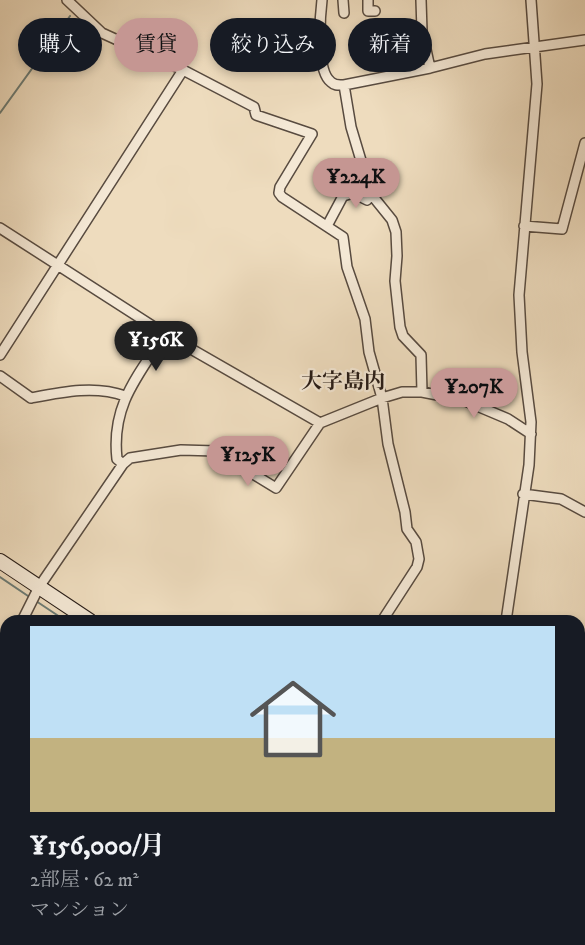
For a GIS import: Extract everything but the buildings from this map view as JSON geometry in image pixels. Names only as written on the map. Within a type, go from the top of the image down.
[{"type":"street","points":[[67,0],[102,33],[114,38]]},
{"type":"street","points":[[322,0],[320,47],[329,82],[344,85],[410,72]]},
{"type":"street","points":[[343,0],[344,13]]},
{"type":"street","points":[[368,0],[368,11],[375,11]]},
{"type":"street","points":[[421,0],[422,18]]},
{"type":"street","points":[[507,615],[529,465],[531,434],[522,352],[519,295],[537,84],[531,0]]},
{"type":"street","points":[[432,67],[485,54],[585,40]]},
{"type":"street","points":[[0,355],[182,72]]},
{"type":"street","points":[[187,72],[254,107],[256,115],[312,134],[280,187],[279,193],[343,237],[352,286],[361,305],[369,352],[382,398],[388,444],[406,524],[416,542],[419,559],[417,567],[386,615]]},
{"type":"street","points":[[344,85],[351,128],[371,194],[392,220],[396,232],[395,281],[400,327],[403,336],[421,355],[422,392]]},
{"type":"street","points":[[524,226],[562,229],[585,143]]},
{"type":"street","points":[[327,226],[343,196],[353,193],[367,200],[371,194]]},
{"type":"street","points":[[0,228],[165,334],[320,423]]},
{"type":"street","points":[[123,464],[117,459],[115,440],[125,396],[165,334]]},
{"type":"street","points":[[0,376],[31,398],[70,391],[104,390],[125,396]]},
{"type":"street","points":[[25,615],[39,587],[123,464],[130,458],[181,450],[216,451],[276,488],[320,423],[402,392],[422,392],[463,400],[508,419],[531,434]]},
{"type":"street","points":[[523,494],[561,499],[585,512]]},
{"type":"street","points":[[0,561],[81,615]]},
{"type":"waterway","points":[[0,113],[70,16]]},
{"type":"waterway","points":[[0,577],[31,598]]},
{"type":"waterway","points":[[36,601],[57,615]]},
{"type":"district","name":"大字島内","points":[[343,382]]}]
